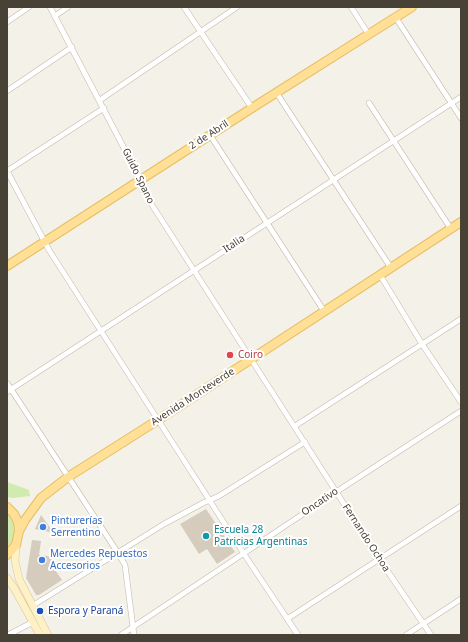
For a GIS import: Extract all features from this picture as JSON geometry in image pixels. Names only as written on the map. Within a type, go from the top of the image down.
[{"type":"main road","name":"2 de Abril","points":[[7,266],[210,134],[412,7]]},
{"type":"main road","name":"Avenida Monteverde","points":[[19,531],[41,498],[68,477],[461,222]]},
{"type":"main road","points":[[7,506],[14,514],[18,522],[19,531],[16,545],[16,569],[23,588],[48,635]]},
{"type":"main road","points":[[7,555],[16,545]]},
{"type":"main road","points":[[7,578],[40,635]]},
{"type":"street","points":[[7,22],[29,7]]},
{"type":"street","name":"Guido Spano","points":[[50,7],[136,170],[144,191],[251,359]]},
{"type":"street","points":[[55,16],[68,7]]},
{"type":"street","points":[[184,7],[252,108]]},
{"type":"street","points":[[100,100],[237,7]]},
{"type":"street","points":[[351,7],[369,35]]},
{"type":"street","points":[[396,18],[461,118]]},
{"type":"street","points":[[7,91],[72,47]]},
{"type":"street","points":[[276,92],[332,180],[391,268]]},
{"type":"street","name":"Italia","points":[[9,391],[461,97]]},
{"type":"street","points":[[369,103],[450,229]]},
{"type":"street","points":[[104,108],[7,171],[44,242],[244,554],[298,635]]},
{"type":"street","points":[[210,134],[324,311]]},
{"type":"street","points":[[380,275],[422,344],[461,402]]},
{"type":"street","points":[[295,426],[461,319]]},
{"type":"street","name":"Fernando Ochoa","points":[[251,359],[380,560],[431,635]]},
{"type":"street","points":[[7,383],[9,391],[68,477],[125,565],[134,635]]},
{"type":"street","name":"Oncativo","points":[[121,635],[461,411]]},
{"type":"street","points":[[32,606],[164,524],[219,496],[305,442]]},
{"type":"street","points":[[287,619],[461,506]]},
{"type":"street","points":[[406,635],[461,599]]},
{"type":"street","points":[[8,635],[33,622]]},
{"type":"green space","points":[[7,482],[29,490],[30,496],[13,498],[7,497]]},
{"type":"green space","points":[[7,510],[15,522],[15,540],[7,552]]},
{"type":"building","name":"Escuela 28 Patricias Argentinas","points":[[206,509],[235,552],[217,564],[207,549],[199,554],[180,524]]},
{"type":"building","name":"Pinturerías Serrentino","points":[[41,515],[54,533],[35,529]]},
{"type":"building","points":[[32,540],[41,541],[39,555],[55,557],[53,567],[62,580],[39,595],[36,595],[26,578]]},
{"type":"place","name":"Coiro","points":[[230,355]]},
{"type":"place","name":"Pinturerías Serrentino","points":[[43,527]]},
{"type":"place","name":"Escuela 28 Patricias Argentinas","points":[[206,536]]},
{"type":"place","name":"Mercedes Repuestos Accesorios","points":[[42,560]]},
{"type":"place","name":"Espora y Paraná","points":[[40,611]]}]
